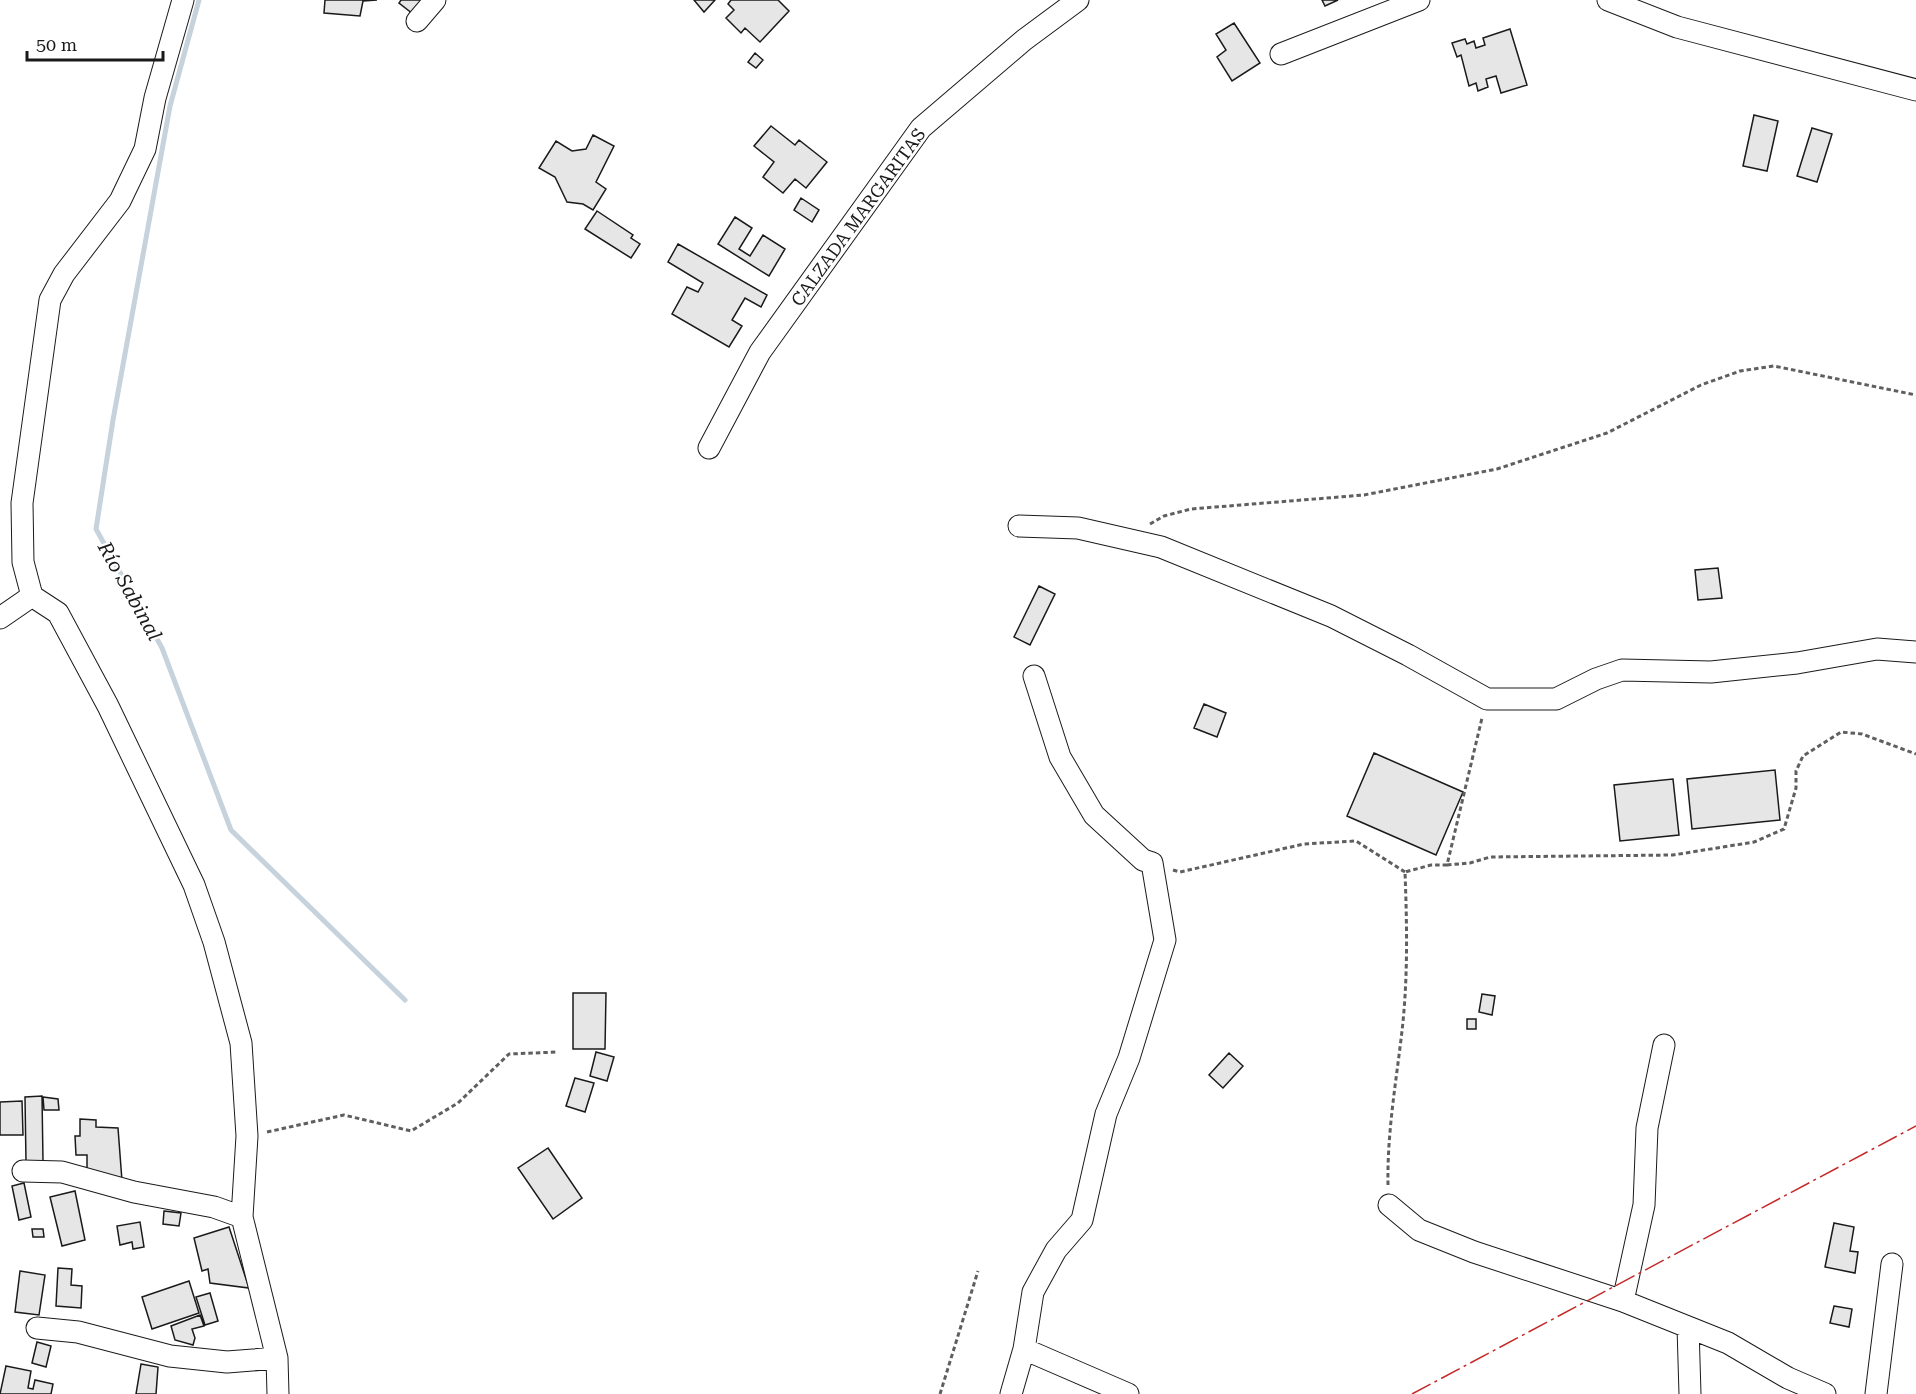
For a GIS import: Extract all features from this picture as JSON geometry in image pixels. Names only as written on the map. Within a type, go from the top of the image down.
[{"type":"street","points":[[183,0],[155,98],[145,149],[120,201],[64,274],[50,300],[22,503],[23,561],[32,596],[58,613],[85,661],[194,885],[214,942],[241,1043],[247,1136],[242,1217],[277,1358],[276,1391]]},
{"type":"street","points":[[417,21],[435,0]]},
{"type":"street","name":"CALZADA MARGARITAS","points":[[709,448],[760,352],[828,254],[921,128],[1024,40],[1078,0]]},
{"type":"street","points":[[1281,54],[1419,0]]},
{"type":"street","points":[[1608,0],[1677,27],[1916,90]]},
{"type":"street","points":[[1018,526],[1078,528],[1161,547],[1331,616],[1487,699],[1556,699],[1596,679],[1622,670],[1711,672],[1797,663],[1877,649],[1916,652]]},
{"type":"street","points":[[0,618],[32,596]]},
{"type":"street","points":[[1011,1394],[1024,1349],[1033,1292],[1056,1250],[1082,1220],[1106,1114],[1129,1058],[1166,940],[1152,863],[1143,860],[1094,815],[1060,758],[1034,676]]},
{"type":"street","points":[[1623,1301],[1644,1205],[1647,1128],[1664,1045]]},
{"type":"street","points":[[23,1171],[62,1172],[134,1192],[214,1207],[242,1217]]},
{"type":"street","points":[[1389,1205],[1419,1230],[1474,1252],[1623,1301],[1728,1343],[1788,1378],[1825,1394]]},
{"type":"street","points":[[1876,1394],[1892,1264]]},
{"type":"street","points":[[1688,1327],[1690,1394]]},
{"type":"street","points":[[37,1328],[78,1332],[170,1356],[227,1362],[277,1358]]},
{"type":"street","points":[[1024,1349],[1128,1394]]},
{"type":"path","points":[[1125,539],[1164,516],[1191,510],[1364,495],[1497,469],[1607,433],[1701,385],[1740,371],[1774,366],[1916,395]]},
{"type":"path","points":[[1447,866],[1487,699]]},
{"type":"path","points":[[1152,863],[1180,872],[1304,844],[1356,841],[1405,872],[1431,865],[1447,866],[1470,863],[1490,856],[1673,855],[1754,842],[1784,829],[1796,788],[1796,771],[1803,756],[1841,732],[1862,734],[1916,754]]},
{"type":"path","points":[[1389,1205],[1387,1146],[1402,1029],[1408,934],[1405,872]]},
{"type":"path","points":[[247,1136],[344,1115],[411,1131],[458,1103],[509,1054],[557,1052]]},
{"type":"path","points":[[940,1394],[978,1270]]},
{"type":"building","points":[[325,0],[377,0],[363,1],[360,16],[324,13]]},
{"type":"building","points":[[401,0],[423,0],[413,14],[399,3]]},
{"type":"building","points":[[694,0],[715,0],[704,12]]},
{"type":"building","points":[[731,0],[778,0],[789,11],[760,42],[745,28],[741,33],[726,18],[734,10],[728,4]]},
{"type":"building","points":[[1322,0],[1338,0],[1325,6]]},
{"type":"building","points":[[1234,23],[1260,63],[1232,81],[1217,57],[1226,50],[1216,34]]},
{"type":"building","points":[[1510,29],[1527,85],[1501,93],[1496,76],[1486,79],[1488,87],[1478,91],[1476,83],[1469,86],[1461,55],[1457,57],[1452,43],[1465,39],[1467,44],[1474,41],[1476,48],[1485,45],[1483,38]]},
{"type":"building","points":[[755,53],[763,60],[756,68],[748,62]]},
{"type":"building","points":[[1754,115],[1778,121],[1767,171],[1743,166]]},
{"type":"building","points":[[771,126],[795,145],[799,140],[827,162],[806,188],[795,179],[783,193],[763,177],[774,162],[754,146]]},
{"type":"building","points":[[1812,128],[1832,134],[1817,182],[1797,176]]},
{"type":"building","points":[[593,135],[614,146],[596,182],[606,189],[593,210],[583,204],[567,202],[555,177],[539,168],[556,141],[572,151],[586,149]]},
{"type":"building","points":[[801,198],[819,210],[812,222],[794,210]]},
{"type":"building","points":[[597,211],[633,235],[631,238],[640,244],[631,258],[585,229]]},
{"type":"building","points":[[735,217],[752,228],[739,249],[750,256],[763,235],[785,249],[769,276],[718,244]]},
{"type":"building","points":[[678,244],[767,295],[761,307],[745,298],[732,320],[742,326],[729,347],[672,314],[687,287],[698,292],[703,283],[668,262]]},
{"type":"building","points":[[1718,568],[1722,598],[1698,600],[1695,570]]},
{"type":"building","points":[[1039,586],[1055,594],[1030,645],[1014,637]]},
{"type":"building","points":[[1204,704],[1226,713],[1217,737],[1194,728]]},
{"type":"building","points":[[1374,753],[1463,792],[1436,855],[1347,816]]},
{"type":"building","points":[[1775,770],[1780,820],[1692,829],[1687,779]]},
{"type":"building","points":[[1673,779],[1679,835],[1620,841],[1614,785]]},
{"type":"building","points":[[573,993],[606,993],[605,1049],[573,1049]]},
{"type":"building","points":[[1482,994],[1495,996],[1492,1015],[1479,1012]]},
{"type":"building","points":[[1467,1019],[1476,1019],[1476,1029],[1467,1029]]},
{"type":"building","points":[[596,1052],[614,1057],[607,1081],[590,1076]]},
{"type":"building","points":[[1229,1053],[1243,1066],[1223,1088],[1209,1075]]},
{"type":"building","points":[[575,1078],[594,1083],[585,1112],[566,1106]]},
{"type":"building","points":[[42,1096],[43,1161],[26,1162],[25,1097]]},
{"type":"building","points":[[43,1097],[58,1099],[59,1110],[44,1110]]},
{"type":"building","points":[[22,1101],[23,1135],[0,1135],[0,1102]]},
{"type":"building","points":[[80,1119],[96,1120],[96,1127],[118,1128],[122,1181],[77,1166],[87,1168],[87,1155],[76,1155],[75,1136],[80,1136]]},
{"type":"building","points":[[548,1148],[582,1198],[553,1219],[518,1168]]},
{"type":"building","points":[[24,1183],[31,1217],[19,1220],[12,1186]]},
{"type":"building","points":[[75,1191],[85,1240],[62,1246],[50,1197]]},
{"type":"building","points":[[164,1211],[181,1213],[179,1226],[163,1224]]},
{"type":"building","points":[[140,1222],[144,1247],[133,1249],[132,1242],[120,1245],[117,1226]]},
{"type":"building","points":[[1834,1223],[1854,1227],[1850,1251],[1858,1252],[1855,1273],[1825,1267]]},
{"type":"building","points":[[229,1227],[249,1288],[210,1283],[208,1269],[202,1271],[194,1238]]},
{"type":"building","points":[[32,1229],[43,1229],[44,1237],[33,1237]]},
{"type":"building","points":[[58,1268],[72,1269],[71,1285],[82,1286],[81,1308],[56,1306]]},
{"type":"building","points":[[20,1271],[45,1275],[39,1315],[15,1312]]},
{"type":"building","points":[[189,1281],[199,1313],[152,1329],[142,1297]]},
{"type":"building","points":[[210,1293],[218,1321],[205,1325],[196,1297]]},
{"type":"building","points":[[1834,1306],[1852,1309],[1849,1327],[1830,1323]]},
{"type":"building","points":[[200,1315],[204,1326],[192,1329],[195,1338],[193,1345],[175,1340],[171,1326]]},
{"type":"building","points":[[37,1342],[51,1346],[46,1367],[32,1363]]},
{"type":"building","points":[[141,1364],[158,1367],[156,1394],[136,1394]]},
{"type":"building","points":[[6,1366],[31,1371],[28,1388],[33,1389],[35,1380],[53,1384],[51,1394],[0,1394]]},
{"type":"waterway","name":"Río Sabinal","points":[[199,0],[170,106],[113,420],[96,529],[162,648],[231,830],[405,1000]]},
{"type":"power","points":[[1412,1394],[1916,1126]]}]
